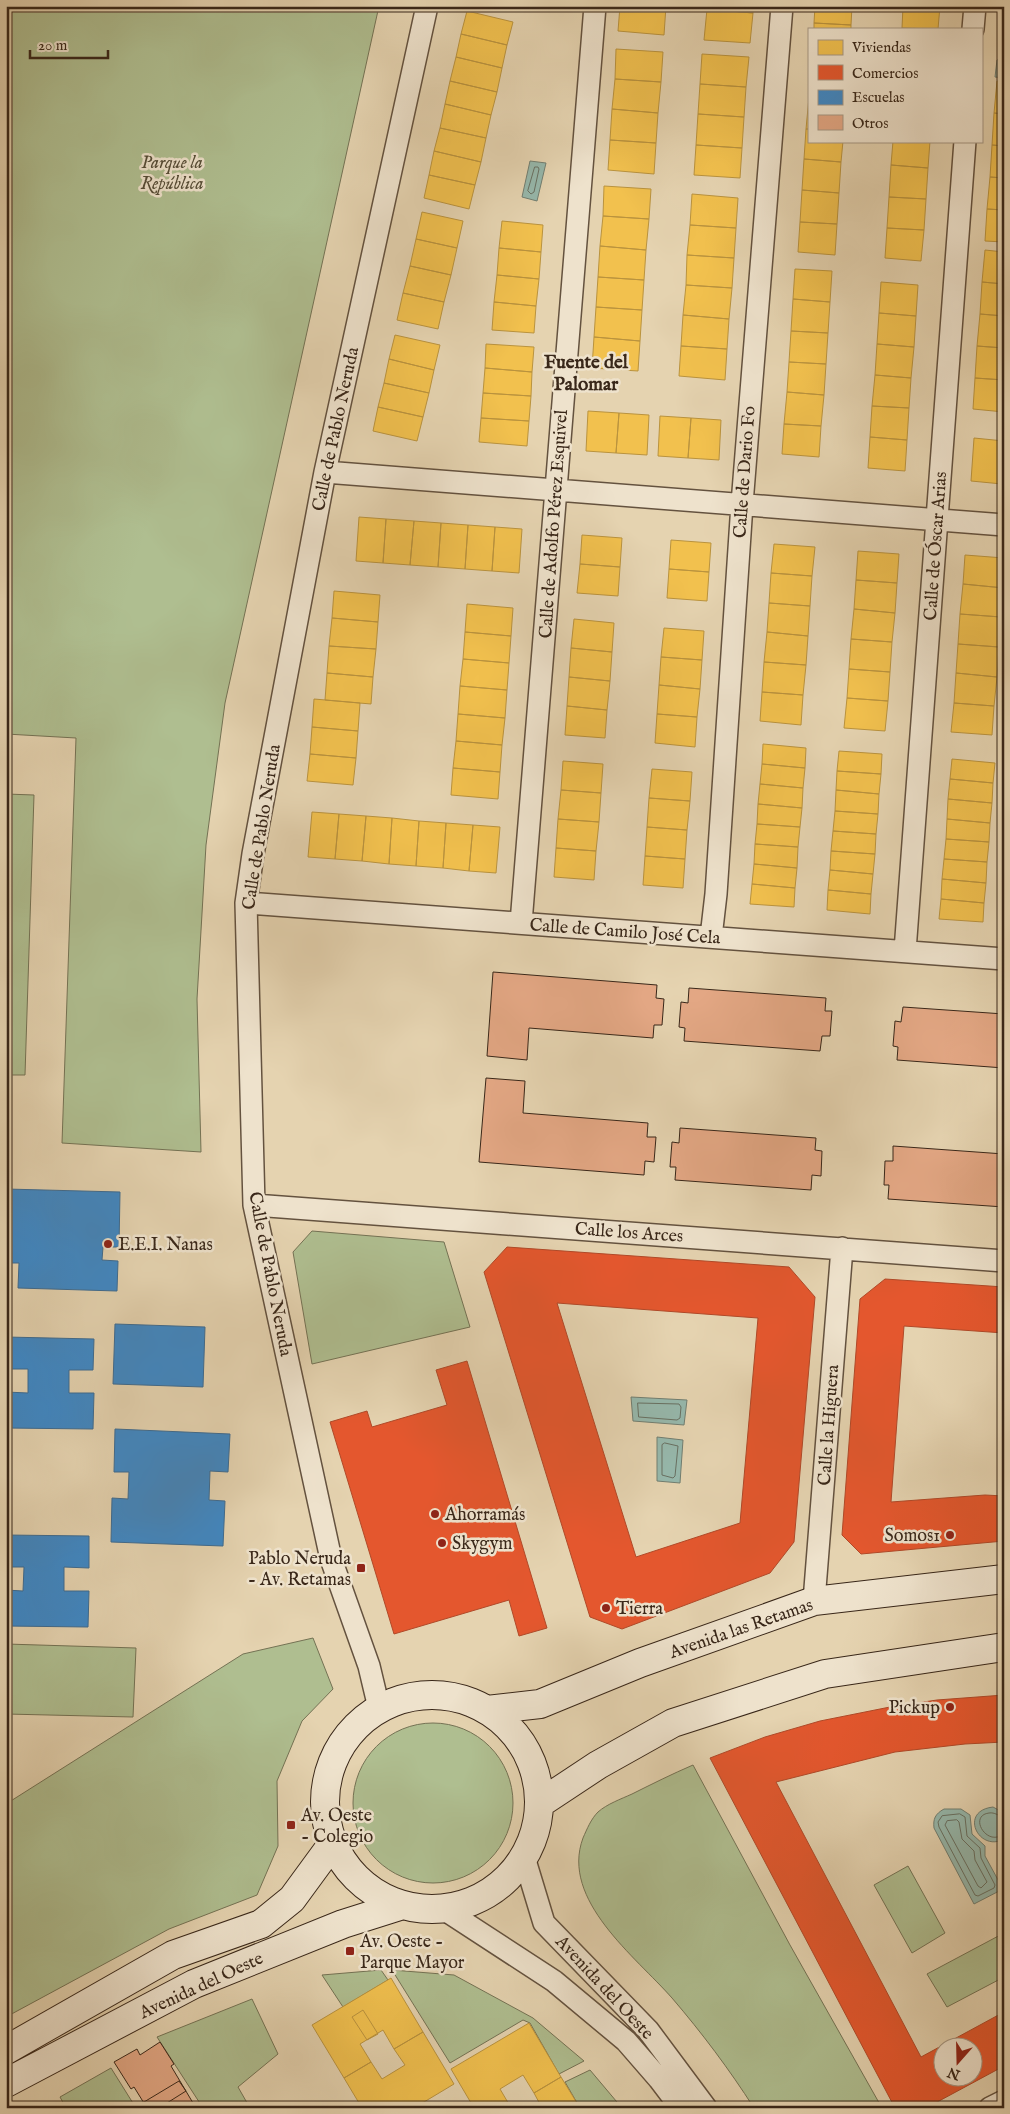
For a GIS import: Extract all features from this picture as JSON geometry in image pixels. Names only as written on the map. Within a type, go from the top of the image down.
[{"type":"street","name":"Calle de Pablo Neruda","points":[[379,1708],[369,1666],[331,1560],[254,1204],[246,903],[253,854],[325,472],[427,6]]},
{"type":"street","name":"Calle de Adolfo Pérez Esquivel","points":[[521,923],[595,6]]},
{"type":"street","name":"Calle de Dario Fo","points":[[711,937],[716,894],[742,504],[782,6]]},
{"type":"street","points":[[973,28],[975,6]]},
{"type":"street","name":"Calle de Óscar Arias","points":[[905,952],[965,142]]},
{"type":"street","points":[[325,472],[1004,525]]},
{"type":"street","name":"Calle de Camilo José Cela","points":[[246,903],[1004,959]]},
{"type":"street","name":"Calle los Arces","points":[[254,1204],[1004,1261]]},
{"type":"street","name":"Calle la Higuera","points":[[814,1601],[842,1248]]},
{"type":"street","name":"Avenida las Retamas","points":[[487,1710],[540,1704],[640,1663],[814,1601],[1004,1579]]},
{"type":"street","points":[[539,1804],[598,1765],[673,1723],[825,1674],[1004,1647]]},
{"type":"street","points":[[414,1696],[452,1696],[487,1710],[509,1727],[526,1750],[536,1776],[539,1804],[535,1831],[524,1857],[503,1882],[474,1900],[442,1908],[403,1905],[374,1891],[350,1870],[333,1843],[325,1816],[326,1783],[336,1752],[354,1727],[379,1708],[414,1696]]},
{"type":"street","name":"Avenida del Oeste","points":[[6,2050],[173,1955],[260,1924],[292,1899],[333,1843]]},
{"type":"street","name":"Avenida del Oeste","points":[[524,1857],[544,1923],[648,2030],[706,2108]]},
{"type":"street","name":"Avenida del Oeste","points":[[6,2083],[194,1984],[326,1931],[403,1905]]},
{"type":"street","name":"Avenida del Oeste","points":[[442,1908],[554,1981],[626,2041],[681,2108]]},
{"type":"street","points":[[990,2108],[1004,2100]]},
{"type":"green space","name":"Parque la República","points":[[6,6],[379,6],[225,703],[206,845],[197,999],[201,1152],[62,1143],[76,738],[6,734]]},
{"type":"green space","points":[[6,794],[34,795],[25,1075],[6,1075]]},
{"type":"green space","points":[[312,1231],[444,1242],[470,1327],[312,1364],[293,1252]]},
{"type":"green space","points":[[313,1638],[333,1689],[302,1721],[277,1781],[278,1846],[257,1895],[169,1929],[6,2017],[6,1804],[243,1654]]},
{"type":"green space","points":[[6,1644],[136,1648],[133,1717],[6,1714]]},
{"type":"green space","points":[[441,1723],[471,1732],[490,1746],[500,1758],[507,1772],[512,1787],[512,1819],[507,1834],[500,1848],[490,1860],[478,1870],[456,1880],[441,1883],[425,1883],[410,1880],[388,1870],[366,1848],[354,1819],[353,1795],[356,1780],[366,1758],[388,1736],[417,1724]]},
{"type":"green space","points":[[693,1765],[790,1945],[882,2108],[754,2108],[694,2024],[622,1946],[605,1926],[592,1905],[582,1883],[579,1861],[583,1838],[593,1818],[610,1804]]},
{"type":"green space","points":[[908,1866],[945,1933],[912,1953],[874,1885]]},
{"type":"green space","points":[[1004,1933],[1004,1977],[947,2007],[927,1974]]},
{"type":"green space","points":[[381,1970],[388,1980],[343,2007],[322,1975]]},
{"type":"green space","points":[[392,1970],[454,1975],[533,2018],[584,2061],[559,2074],[530,2023],[523,2020],[450,2063]]},
{"type":"green space","points":[[252,1999],[278,2054],[238,2087],[250,2108],[203,2108],[157,2037]]},
{"type":"green space","points":[[111,2068],[136,2108],[66,2108],[60,2097]]},
{"type":"green space","points":[[590,2070],[622,2108],[580,2108],[565,2082]]},
{"type":"water","points":[[1004,59],[1004,78],[995,77],[997,60]]},
{"type":"water","points":[[530,161],[546,163],[537,201],[522,197]]},
{"type":"water","points":[[631,1397],[687,1400],[684,1425],[633,1421]]},
{"type":"water","points":[[657,1437],[683,1440],[680,1483],[657,1481]]},
{"type":"water","points":[[993,1807],[1004,1813],[1004,1839],[995,1842],[980,1836],[976,1830],[975,1823],[976,1816],[982,1810]]},
{"type":"water","points":[[944,1809],[961,1809],[970,1815],[972,1834],[985,1846],[985,1856],[1003,1889],[974,1904],[934,1828],[935,1817]]},
{"type":"building: Viviendas","points":[[620,6],[666,6],[664,35],[618,31]]},
{"type":"building: Viviendas","points":[[707,6],[753,6],[753,13],[707,9]]},
{"type":"building: Viviendas","points":[[815,6],[852,6],[851,25],[814,23]]},
{"type":"building: Viviendas","points":[[903,6],[940,6],[938,28],[902,28]]},
{"type":"building: Viviendas","points":[[707,9],[753,13],[750,43],[704,40]]},
{"type":"building: Viviendas","points":[[467,11],[513,22],[507,45],[461,34]]},
{"type":"building: Viviendas","points":[[814,23],[851,25],[851,28],[814,28]]},
{"type":"building: Viviendas","points":[[461,34],[507,45],[502,68],[456,57]]},
{"type":"building: Viviendas","points":[[616,49],[663,52],[661,82],[615,79]]},
{"type":"building: Viviendas","points":[[702,54],[749,57],[746,87],[700,84]]},
{"type":"building: Viviendas","points":[[456,57],[502,68],[497,92],[450,81]]},
{"type":"building: Viviendas","points":[[615,79],[661,82],[658,113],[612,109]]},
{"type":"building: Viviendas","points":[[450,81],[497,92],[491,115],[445,104]]},
{"type":"building: Viviendas","points":[[997,81],[1004,82],[1004,114],[994,113]]},
{"type":"building: Viviendas","points":[[700,84],[746,87],[744,117],[698,114]]},
{"type":"building: Viviendas","points":[[445,104],[491,115],[486,138],[440,128]]},
{"type":"building: Viviendas","points":[[808,108],[808,129],[806,129]]},
{"type":"building: Viviendas","points":[[612,109],[658,113],[656,143],[610,140]]},
{"type":"building: Viviendas","points":[[994,113],[1004,114],[1004,146],[992,145]]},
{"type":"building: Viviendas","points":[[698,114],[744,117],[742,148],[696,145]]},
{"type":"building: Viviendas","points":[[440,128],[486,138],[481,162],[434,151]]},
{"type":"building: Viviendas","points":[[806,129],[808,129],[808,142],[843,142],[841,162],[804,159]]},
{"type":"building: Viviendas","points":[[610,140],[656,143],[654,174],[608,170]]},
{"type":"building: Viviendas","points":[[893,142],[930,142],[928,168],[891,165]]},
{"type":"building: Viviendas","points":[[696,145],[742,148],[740,178],[694,175]]},
{"type":"building: Viviendas","points":[[992,145],[1004,146],[1004,178],[990,177]]},
{"type":"building: Viviendas","points":[[434,151],[481,162],[475,185],[429,175]]},
{"type":"building: Viviendas","points":[[804,159],[841,162],[839,193],[802,190]]},
{"type":"building: Viviendas","points":[[891,165],[928,168],[926,199],[889,197]]},
{"type":"building: Viviendas","points":[[429,175],[475,185],[469,209],[424,198]]},
{"type":"building: Viviendas","points":[[990,177],[1004,178],[1004,210],[987,209]]},
{"type":"building: Viviendas","points":[[604,186],[651,189],[649,219],[603,216]]},
{"type":"building: Viviendas","points":[[802,190],[839,193],[837,224],[800,222]]},
{"type":"building: Viviendas","points":[[692,194],[738,198],[736,228],[690,225]]},
{"type":"building: Viviendas","points":[[889,197],[926,199],[924,230],[887,228]]},
{"type":"building: Viviendas","points":[[987,209],[1004,210],[1004,242],[985,241]]},
{"type":"building: Viviendas","points":[[422,212],[463,221],[457,248],[416,239]]},
{"type":"building: Viviendas","points":[[603,216],[649,219],[646,250],[600,246]]},
{"type":"building: Viviendas","points":[[502,221],[543,225],[541,252],[499,248]]},
{"type":"building: Viviendas","points":[[800,222],[837,224],[835,255],[798,252]]},
{"type":"building: Viviendas","points":[[690,225],[736,228],[734,258],[687,255]]},
{"type":"building: Viviendas","points":[[887,228],[924,230],[921,261],[885,258]]},
{"type":"building: Viviendas","points":[[416,239],[457,248],[451,275],[410,266]]},
{"type":"building: Viviendas","points":[[600,246],[646,250],[644,280],[598,277]]},
{"type":"building: Viviendas","points":[[499,248],[541,252],[539,279],[497,275]]},
{"type":"building: Viviendas","points":[[985,250],[1004,252],[1004,284],[982,282]]},
{"type":"building: Viviendas","points":[[687,255],[734,258],[732,288],[686,285]]},
{"type":"building: Viviendas","points":[[410,266],[451,275],[444,302],[403,293]]},
{"type":"building: Viviendas","points":[[795,269],[832,271],[830,302],[793,299]]},
{"type":"building: Viviendas","points":[[497,275],[539,279],[536,306],[494,302]]},
{"type":"building: Viviendas","points":[[598,277],[644,280],[642,310],[596,307]]},
{"type":"building: Viviendas","points":[[881,282],[918,285],[916,316],[879,313]]},
{"type":"building: Viviendas","points":[[982,282],[1004,284],[1004,316],[980,314]]},
{"type":"building: Viviendas","points":[[686,285],[732,288],[729,319],[683,315]]},
{"type":"building: Viviendas","points":[[403,293],[444,302],[438,329],[397,320]]},
{"type":"building: Viviendas","points":[[793,299],[830,302],[828,333],[791,331]]},
{"type":"building: Viviendas","points":[[494,302],[536,306],[534,333],[492,330]]},
{"type":"building: Viviendas","points":[[596,307],[642,310],[640,341],[594,337]]},
{"type":"building: Viviendas","points":[[879,313],[916,316],[914,347],[877,344]]},
{"type":"building: Viviendas","points":[[980,314],[1004,316],[1004,348],[977,346]]},
{"type":"building: Viviendas","points":[[683,315],[729,319],[727,349],[681,346]]},
{"type":"building: Viviendas","points":[[791,331],[828,333],[826,364],[789,362]]},
{"type":"building: Viviendas","points":[[395,335],[440,345],[434,370],[389,359]]},
{"type":"building: Viviendas","points":[[594,337],[640,341],[638,371],[592,368]]},
{"type":"building: Viviendas","points":[[486,344],[534,347],[532,372],[485,368]]},
{"type":"building: Viviendas","points":[[877,344],[914,347],[911,378],[875,375]]},
{"type":"building: Viviendas","points":[[681,346],[727,349],[725,380],[679,376]]},
{"type":"building: Viviendas","points":[[977,346],[1004,348],[1004,380],[975,378]]},
{"type":"building: Viviendas","points":[[389,359],[434,370],[429,393],[384,383]]},
{"type":"building: Viviendas","points":[[789,362],[826,364],[824,395],[787,392]]},
{"type":"building: Viviendas","points":[[485,368],[532,372],[531,396],[483,393]]},
{"type":"building: Viviendas","points":[[875,375],[911,378],[909,408],[872,406]]},
{"type":"building: Viviendas","points":[[975,378],[1004,380],[1004,412],[973,409]]},
{"type":"building: Viviendas","points":[[384,383],[429,393],[423,417],[378,407]]},
{"type":"building: Viviendas","points":[[787,392],[824,395],[821,426],[784,424]]},
{"type":"building: Viviendas","points":[[483,393],[531,396],[529,421],[481,418]]},
{"type":"building: Viviendas","points":[[872,406],[909,408],[907,440],[870,437]]},
{"type":"building: Viviendas","points":[[378,407],[423,417],[417,441],[373,431]]},
{"type":"building: Viviendas","points":[[588,411],[619,413],[616,453],[586,451]]},
{"type":"building: Viviendas","points":[[619,413],[649,415],[647,455],[616,453]]},
{"type":"building: Viviendas","points":[[660,416],[691,418],[688,458],[658,456]]},
{"type":"building: Viviendas","points":[[481,418],[529,421],[527,446],[479,442]]},
{"type":"building: Viviendas","points":[[691,418],[721,420],[719,460],[688,458]]},
{"type":"building: Viviendas","points":[[784,424],[821,426],[819,457],[782,454]]},
{"type":"building: Viviendas","points":[[870,437],[907,440],[905,471],[868,468]]},
{"type":"building: Viviendas","points":[[974,438],[1004,441],[1002,484],[971,481]]},
{"type":"building: Viviendas","points":[[1004,453],[1004,484],[1002,484]]},
{"type":"building: Viviendas","points":[[359,517],[386,519],[383,563],[356,561]]},
{"type":"building: Viviendas","points":[[386,519],[414,521],[410,565],[383,563]]},
{"type":"building: Viviendas","points":[[414,521],[441,523],[438,567],[410,565]]},
{"type":"building: Viviendas","points":[[441,523],[468,525],[465,569],[438,567]]},
{"type":"building: Viviendas","points":[[468,525],[495,527],[492,571],[465,569]]},
{"type":"building: Viviendas","points":[[495,527],[522,529],[519,573],[492,571]]},
{"type":"building: Viviendas","points":[[582,535],[622,538],[620,567],[580,564]]},
{"type":"building: Viviendas","points":[[671,540],[711,543],[709,572],[669,569]]},
{"type":"building: Viviendas","points":[[774,544],[815,547],[812,576],[771,573]]},
{"type":"building: Viviendas","points":[[858,551],[899,554],[897,583],[856,580]]},
{"type":"building: Viviendas","points":[[965,555],[1004,558],[1004,588],[963,584]]},
{"type":"building: Viviendas","points":[[580,564],[620,567],[618,596],[577,593]]},
{"type":"building: Viviendas","points":[[669,569],[709,572],[707,601],[667,598]]},
{"type":"building: Viviendas","points":[[771,573],[812,576],[810,606],[769,603]]},
{"type":"building: Viviendas","points":[[856,580],[897,583],[895,613],[854,609]]},
{"type":"building: Viviendas","points":[[963,584],[1004,588],[1001,617],[960,614]]},
{"type":"building: Viviendas","points":[[334,591],[380,595],[378,622],[332,618]]},
{"type":"building: Viviendas","points":[[769,603],[810,606],[808,636],[767,632]]},
{"type":"building: Viviendas","points":[[467,604],[513,608],[511,636],[465,632]]},
{"type":"building: Viviendas","points":[[854,609],[895,613],[892,642],[851,639]]},
{"type":"building: Viviendas","points":[[960,614],[1001,617],[999,647],[958,644]]},
{"type":"building: Viviendas","points":[[332,618],[378,622],[376,649],[329,646]]},
{"type":"building: Viviendas","points":[[574,619],[614,623],[612,652],[571,648]]},
{"type":"building: Viviendas","points":[[664,628],[704,631],[702,660],[661,657]]},
{"type":"building: Viviendas","points":[[465,632],[511,636],[509,663],[463,659]]},
{"type":"building: Viviendas","points":[[767,632],[808,636],[806,665],[764,662]]},
{"type":"building: Viviendas","points":[[851,639],[892,642],[890,672],[849,669]]},
{"type":"building: Viviendas","points":[[958,644],[999,647],[997,677],[956,673]]},
{"type":"building: Viviendas","points":[[329,646],[376,649],[373,677],[327,673]]},
{"type":"building: Viviendas","points":[[571,648],[612,652],[610,681],[569,677]]},
{"type":"building: Viviendas","points":[[661,657],[702,660],[700,689],[659,685]]},
{"type":"building: Viviendas","points":[[463,659],[509,663],[507,690],[460,686]]},
{"type":"building: Viviendas","points":[[764,662],[806,665],[803,695],[762,692]]},
{"type":"building: Viviendas","points":[[849,669],[890,672],[888,701],[847,698]]},
{"type":"building: Viviendas","points":[[327,673],[373,677],[371,704],[325,700]]},
{"type":"building: Viviendas","points":[[956,673],[997,677],[994,706],[954,703]]},
{"type":"building: Viviendas","points":[[569,677],[610,681],[607,710],[567,706]]},
{"type":"building: Viviendas","points":[[659,685],[700,689],[697,717],[657,714]]},
{"type":"building: Viviendas","points":[[460,686],[507,690],[505,718],[458,714]]},
{"type":"building: Viviendas","points":[[762,692],[803,695],[801,725],[760,721]]},
{"type":"building: Viviendas","points":[[847,698],[888,701],[885,731],[844,728]]},
{"type":"building: Viviendas","points":[[314,699],[360,703],[358,731],[312,727]]},
{"type":"building: Viviendas","points":[[954,703],[994,706],[992,735],[951,732]]},
{"type":"building: Viviendas","points":[[567,706],[607,710],[605,738],[565,735]]},
{"type":"building: Viviendas","points":[[458,714],[505,718],[502,745],[456,741]]},
{"type":"building: Viviendas","points":[[657,714],[697,717],[695,747],[655,743]]},
{"type":"building: Viviendas","points":[[312,727],[358,731],[356,758],[310,754]]},
{"type":"building: Viviendas","points":[[456,741],[502,745],[500,772],[453,768]]},
{"type":"building: Viviendas","points":[[763,744],[806,748],[805,768],[762,764]]},
{"type":"building: Viviendas","points":[[839,751],[882,754],[881,774],[837,771]]},
{"type":"building: Viviendas","points":[[310,754],[356,758],[353,785],[307,781]]},
{"type":"building: Viviendas","points":[[952,759],[995,763],[993,783],[950,779]]},
{"type":"building: Viviendas","points":[[563,761],[603,764],[601,793],[561,790]]},
{"type":"building: Viviendas","points":[[762,764],[805,768],[803,788],[760,784]]},
{"type":"building: Viviendas","points":[[453,768],[500,772],[498,799],[451,795]]},
{"type":"building: Viviendas","points":[[652,769],[692,772],[690,801],[649,798]]},
{"type":"building: Viviendas","points":[[837,771],[881,774],[879,794],[836,790]]},
{"type":"building: Viviendas","points":[[950,779],[993,783],[992,803],[948,799]]},
{"type":"building: Viviendas","points":[[760,784],[803,788],[802,808],[758,804]]},
{"type":"building: Viviendas","points":[[561,790],[601,793],[599,822],[558,819]]},
{"type":"building: Viviendas","points":[[836,790],[879,794],[878,814],[835,811]]},
{"type":"building: Viviendas","points":[[649,798],[690,801],[687,830],[647,827]]},
{"type":"building: Viviendas","points":[[948,799],[992,803],[990,823],[947,819]]},
{"type":"building: Viviendas","points":[[758,804],[802,808],[800,827],[757,824]]},
{"type":"building: Viviendas","points":[[835,811],[878,814],[876,834],[833,831]]},
{"type":"building: Viviendas","points":[[312,812],[339,814],[335,859],[308,857]]},
{"type":"building: Viviendas","points":[[339,814],[366,816],[362,861],[335,859]]},
{"type":"building: Viviendas","points":[[366,816],[392,818],[389,864],[362,861]]},
{"type":"building: Viviendas","points":[[392,818],[419,821],[416,866],[389,864]]},
{"type":"building: Viviendas","points":[[558,819],[599,822],[596,851],[556,848]]},
{"type":"building: Viviendas","points":[[947,819],[990,823],[989,842],[946,839]]},
{"type":"building: Viviendas","points":[[419,821],[446,823],[443,868],[416,866]]},
{"type":"building: Viviendas","points":[[446,823],[473,825],[469,871],[443,868]]},
{"type":"building: Viviendas","points":[[757,824],[800,827],[798,847],[755,844]]},
{"type":"building: Viviendas","points":[[473,825],[500,827],[496,873],[469,871]]},
{"type":"building: Viviendas","points":[[647,827],[687,830],[685,859],[645,856]]},
{"type":"building: Viviendas","points":[[833,831],[876,834],[875,854],[831,851]]},
{"type":"building: Viviendas","points":[[946,839],[989,842],[987,862],[944,859]]},
{"type":"building: Viviendas","points":[[755,844],[798,847],[797,868],[754,864]]},
{"type":"building: Viviendas","points":[[556,848],[596,851],[594,880],[554,877]]},
{"type":"building: Viviendas","points":[[831,851],[875,854],[873,874],[830,870]]},
{"type":"building: Viviendas","points":[[645,856],[685,859],[683,888],[643,885]]},
{"type":"building: Viviendas","points":[[944,859],[987,862],[986,883],[942,879]]},
{"type":"building: Viviendas","points":[[754,864],[797,868],[795,888],[752,884]]},
{"type":"building: Viviendas","points":[[830,870],[873,874],[871,894],[828,890]]},
{"type":"building: Viviendas","points":[[942,879],[986,883],[984,903],[941,899]]},
{"type":"building: Viviendas","points":[[752,884],[795,888],[794,907],[750,904]]},
{"type":"building: Viviendas","points":[[828,890],[871,894],[870,914],[827,910]]},
{"type":"building: Viviendas","points":[[941,899],[984,903],[983,922],[939,919]]},
{"type":"building: Viviendas","points":[[391,1978],[423,2032],[394,2049],[383,2030],[360,2044],[371,2062],[344,2078],[312,2025]]},
{"type":"building: Viviendas","points":[[363,2010],[378,2034],[367,2040],[352,2017]]},
{"type":"building: Viviendas","points":[[529,2023],[561,2077],[534,2093],[523,2075],[500,2089],[510,2106],[474,2108],[451,2069]]},
{"type":"building: Viviendas","points":[[423,2032],[454,2084],[414,2108],[362,2108],[344,2078],[371,2062],[382,2079],[405,2065],[394,2049]]},
{"type":"building: Viviendas","points":[[561,2077],[580,2108],[542,2108],[534,2093]]},
{"type":"building: Comercios","points":[[507,1247],[789,1267],[815,1297],[794,1542],[770,1573],[622,1629],[590,1617],[484,1272]],"holes":[[[557,1303],[758,1318],[740,1523],[636,1557]]]},
{"type":"building: Comercios","points":[[885,1279],[1004,1287],[1004,1333],[904,1326],[891,1502],[985,1495],[1004,1496],[1004,1541],[861,1554],[842,1535],[860,1299]]},
{"type":"building: Comercios","name":"Ahorramás","points":[[467,1361],[547,1628],[519,1636],[509,1600],[394,1634],[330,1422],[367,1411],[372,1427],[447,1405],[436,1370]]},
{"type":"building: Comercios","points":[[1004,1695],[1004,1742],[965,1744],[895,1752],[776,1782],[921,2057],[932,2051],[932,2086],[967,2086],[926,2108],[895,2108],[710,1758],[765,1737],[820,1721],[937,1700]]},
{"type":"building: Comercios","points":[[1004,2012],[1004,2066],[982,2078],[982,2036],[960,2036]]},
{"type":"building: Escuelas","points":[[6,1189],[120,1192],[119,1247],[103,1247],[102,1260],[118,1261],[117,1291],[18,1288],[19,1263],[6,1263]]},
{"type":"building: Escuelas","points":[[115,1324],[205,1327],[203,1387],[113,1384]]},
{"type":"building: Escuelas","points":[[6,1337],[94,1339],[93,1370],[69,1370],[69,1393],[94,1393],[93,1429],[6,1428],[6,1392],[28,1393],[28,1369],[6,1369]]},
{"type":"building: Escuelas","points":[[115,1429],[230,1434],[228,1472],[210,1471],[209,1500],[225,1501],[223,1546],[111,1542],[112,1498],[128,1499],[129,1472],[114,1472]]},
{"type":"building: Escuelas","points":[[6,1535],[89,1536],[89,1568],[64,1567],[64,1591],[89,1591],[88,1627],[6,1626],[6,1590],[23,1591],[24,1567],[6,1567]]},
{"type":"building: Otros","points":[[493,972],[657,985],[656,998],[664,999],[662,1025],[654,1025],[653,1038],[529,1028],[527,1060],[487,1056]]},
{"type":"building: Otros","points":[[689,988],[826,998],[825,1011],[832,1011],[830,1036],[822,1036],[820,1051],[684,1041],[685,1028],[679,1027],[681,1002],[688,1003]]},
{"type":"building: Otros","points":[[903,1007],[1004,1014],[1004,1068],[897,1060],[898,1047],[893,1046],[895,1021],[901,1022]]},
{"type":"building: Otros","points":[[486,1078],[525,1081],[523,1113],[648,1123],[647,1137],[656,1137],[654,1162],[645,1161],[644,1175],[479,1162]]},
{"type":"building: Otros","points":[[680,1128],[816,1138],[815,1150],[822,1151],[821,1176],[812,1175],[811,1190],[675,1180],[676,1167],[670,1167],[672,1142],[679,1143]]},
{"type":"building: Otros","points":[[893,1146],[1004,1154],[1004,1207],[888,1199],[889,1185],[884,1185],[885,1161],[893,1161]]},
{"type":"building: Otros","points":[[160,2042],[174,2064],[171,2066],[196,2108],[147,2108],[134,2087],[131,2089],[114,2062],[137,2049],[140,2055]]},
{"type":"building: Otros","points":[[179,2081],[186,2091],[159,2108],[147,2108],[144,2102]]},
{"type":"place","name":"E.E.I. Nanas","points":[[108,1244]]},
{"type":"place","name":"Ahorramás","points":[[435,1514]]},
{"type":"place","name":"Somos1","points":[[950,1535]]},
{"type":"place","name":"Skygym","points":[[442,1543]]},
{"type":"place","name":"Pablo Neruda - Av. Retamas","points":[[361,1568]]},
{"type":"place","name":"Tierra","points":[[606,1608]]},
{"type":"place","name":"Pickup","points":[[950,1707]]},
{"type":"place","name":"Av. Oeste - Colegio","points":[[291,1825]]},
{"type":"place","name":"Av. Oeste - Parque Mayor","points":[[350,1951]]},
{"type":"district","name":"Fuente del Palomar","points":[[586,372]]}]
